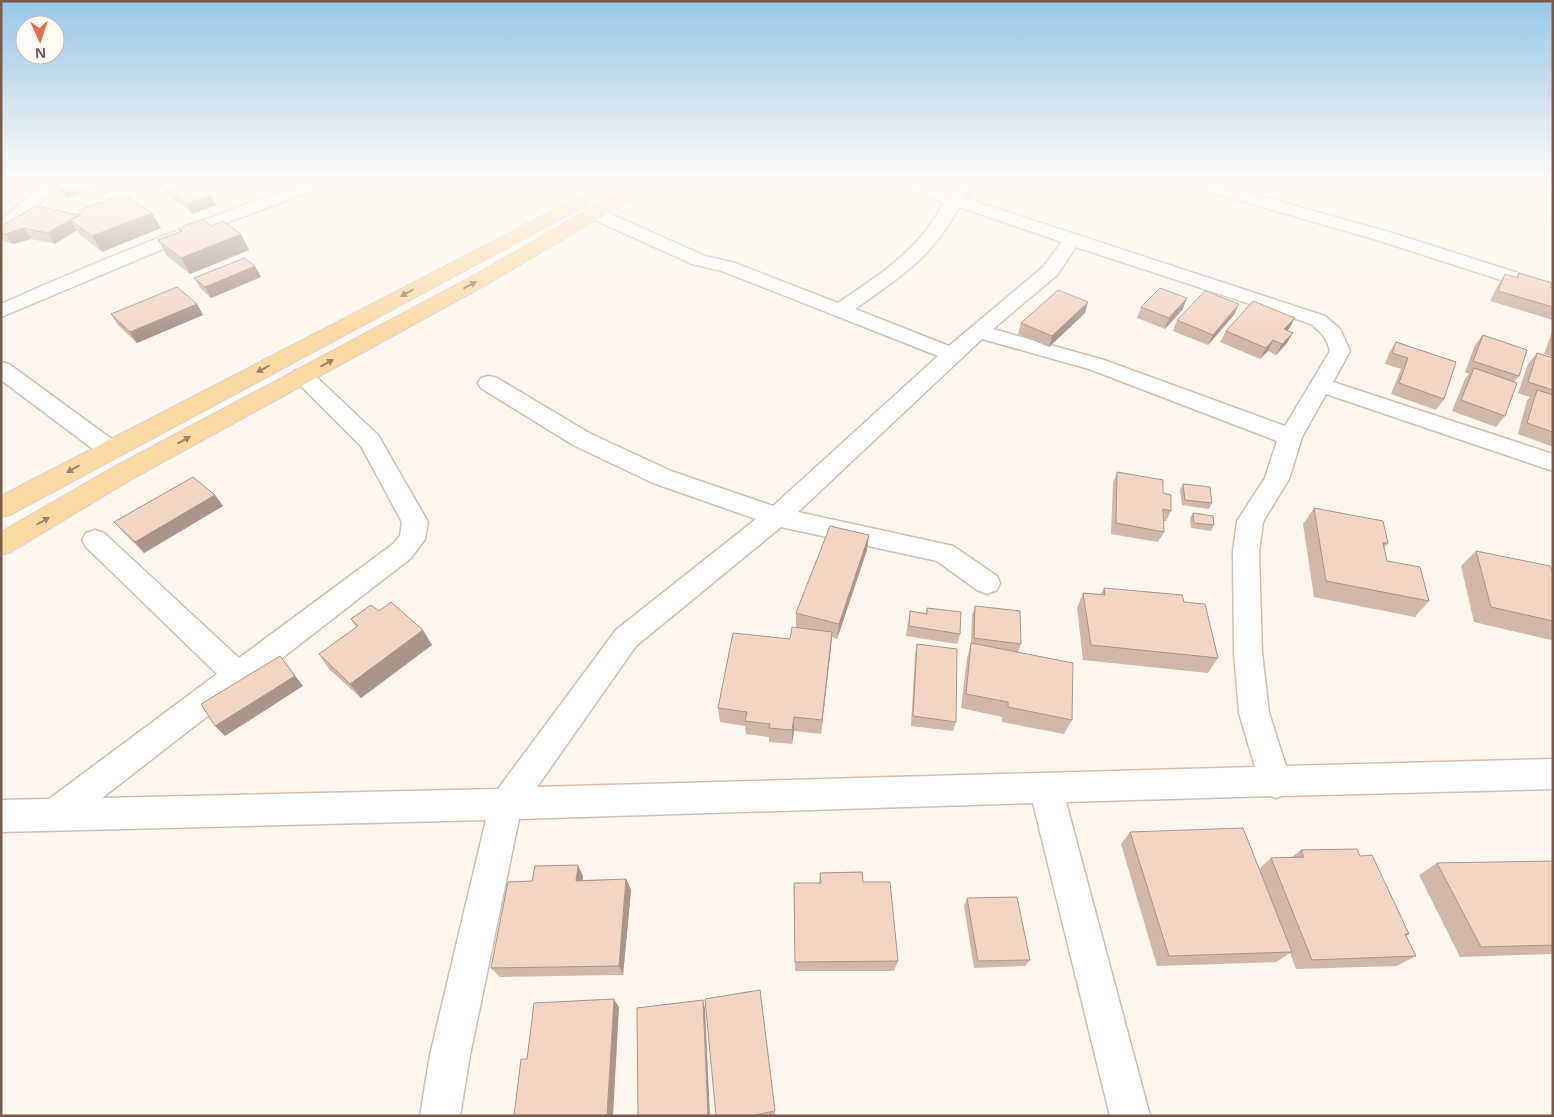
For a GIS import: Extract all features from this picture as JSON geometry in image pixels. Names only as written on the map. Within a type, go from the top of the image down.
[{"type":"main road","points":[[1,508],[109,449],[521,232]]},
{"type":"main road","points":[[1,545],[123,474],[482,279],[562,232]]},
{"type":"street","points":[[1,311],[109,263],[186,232]]},
{"type":"street","points":[[637,232],[699,260],[728,267],[952,354]]},
{"type":"street","points":[[840,311],[911,260],[935,232]]},
{"type":"street","points":[[1049,232],[1318,320],[1330,328],[1338,339],[1340,351],[1290,437],[1277,479],[1250,521],[1246,552],[1248,653],[1254,713],[1276,783]]},
{"type":"street","points":[[1369,232],[1511,277]]},
{"type":"street","points":[[440,1116],[450,1055],[506,804],[626,638],[777,516],[952,354],[1050,271],[1072,240]]},
{"type":"street","points":[[977,332],[1017,340],[1079,357],[1290,437]]},
{"type":"street","points":[[1,369],[109,449]]},
{"type":"street","points":[[54,814],[402,551],[412,539],[415,522],[370,441],[302,376]]},
{"type":"street","points":[[489,383],[581,439],[662,477],[777,516],[944,553],[987,583]]},
{"type":"street","points":[[1321,385],[1553,463]]},
{"type":"street","points":[[95,540],[238,676]]},
{"type":"street","points":[[1,816],[506,804],[1553,774]]},
{"type":"street","points":[[1046,788],[1130,1116]]},
{"type":"building","points":[[87,232],[102,232],[92,236]]},
{"type":"building","points":[[179,232],[238,232],[241,234],[181,258],[158,240]]},
{"type":"building","points":[[244,258],[255,266],[205,287],[194,278]]},
{"type":"building","points":[[1519,273],[1552,283],[1550,287],[1553,288],[1553,307],[1498,291],[1505,274],[1518,278]]},
{"type":"building","points":[[177,287],[197,304],[130,332],[111,314]]},
{"type":"building","points":[[1160,288],[1187,298],[1169,318],[1141,307]]},
{"type":"building","points":[[1058,290],[1088,302],[1052,336],[1021,323]]},
{"type":"building","points":[[1205,291],[1239,304],[1213,335],[1177,320]]},
{"type":"building","points":[[1253,301],[1295,318],[1284,329],[1293,333],[1282,344],[1273,340],[1266,348],[1226,331]]},
{"type":"building","points":[[1483,335],[1527,350],[1519,376],[1473,361]]},
{"type":"building","points":[[1396,342],[1456,362],[1444,399],[1399,383],[1408,358],[1392,353]]},
{"type":"building","points":[[1537,353],[1553,358],[1553,390],[1528,382]]},
{"type":"building","points":[[1474,368],[1517,383],[1505,416],[1461,400]]},
{"type":"building","points":[[1537,390],[1553,395],[1553,432],[1527,423]]},
{"type":"building","points":[[1117,472],[1163,480],[1163,493],[1171,495],[1171,511],[1163,509],[1164,532],[1116,523]]},
{"type":"building","points":[[193,477],[215,495],[135,542],[114,522]]},
{"type":"building","points":[[1183,484],[1210,487],[1212,503],[1185,500]]},
{"type":"building","points":[[1314,508],[1383,521],[1388,543],[1383,543],[1387,561],[1420,567],[1429,601],[1326,581]]},
{"type":"building","points":[[1193,513],[1213,516],[1214,525],[1194,523]]},
{"type":"building","points":[[830,526],[869,535],[839,624],[796,613]]},
{"type":"building","points":[[1476,551],[1550,566],[1553,574],[1553,621],[1491,607]]},
{"type":"building","points":[[1104,588],[1182,595],[1184,602],[1205,604],[1218,658],[1091,645],[1083,593],[1105,595]]},
{"type":"building","points":[[391,602],[423,630],[350,684],[319,654],[358,626],[351,619],[371,605],[379,611]]},
{"type":"building","points":[[975,606],[1020,611],[1021,644],[974,638]]},
{"type":"building","points":[[927,608],[961,612],[960,634],[909,626],[910,611],[927,614]]},
{"type":"building","points":[[792,627],[832,632],[822,720],[794,717],[792,730],[769,728],[770,724],[745,721],[747,712],[718,708],[733,633],[790,639]]},
{"type":"building","points":[[971,643],[1073,663],[1072,720],[1008,707],[1008,702],[966,694]]},
{"type":"building","points":[[917,644],[957,649],[956,722],[913,716]]},
{"type":"building","points":[[280,656],[295,676],[215,726],[201,704]]},
{"type":"building","points":[[1243,828],[1292,952],[1169,956],[1130,832]]},
{"type":"building","points":[[1357,849],[1360,856],[1372,855],[1409,934],[1405,934],[1416,956],[1312,960],[1271,858],[1304,857],[1301,850]]},
{"type":"building","points":[[1553,861],[1553,945],[1481,947],[1437,863]]},
{"type":"building","points":[[578,865],[576,881],[626,879],[619,966],[491,968],[508,882],[532,881],[535,866]]},
{"type":"building","points":[[862,872],[863,882],[890,882],[898,961],[795,962],[794,883],[821,883],[820,873]]},
{"type":"building","points":[[1017,897],[1030,960],[978,961],[967,898]]},
{"type":"building","points":[[760,990],[775,1111],[749,1116],[716,1116],[705,999]]},
{"type":"building","points":[[614,999],[607,1116],[514,1116],[521,1059],[527,1059],[534,1003]]},
{"type":"building","points":[[703,1000],[708,1116],[638,1116],[637,1008]]}]
